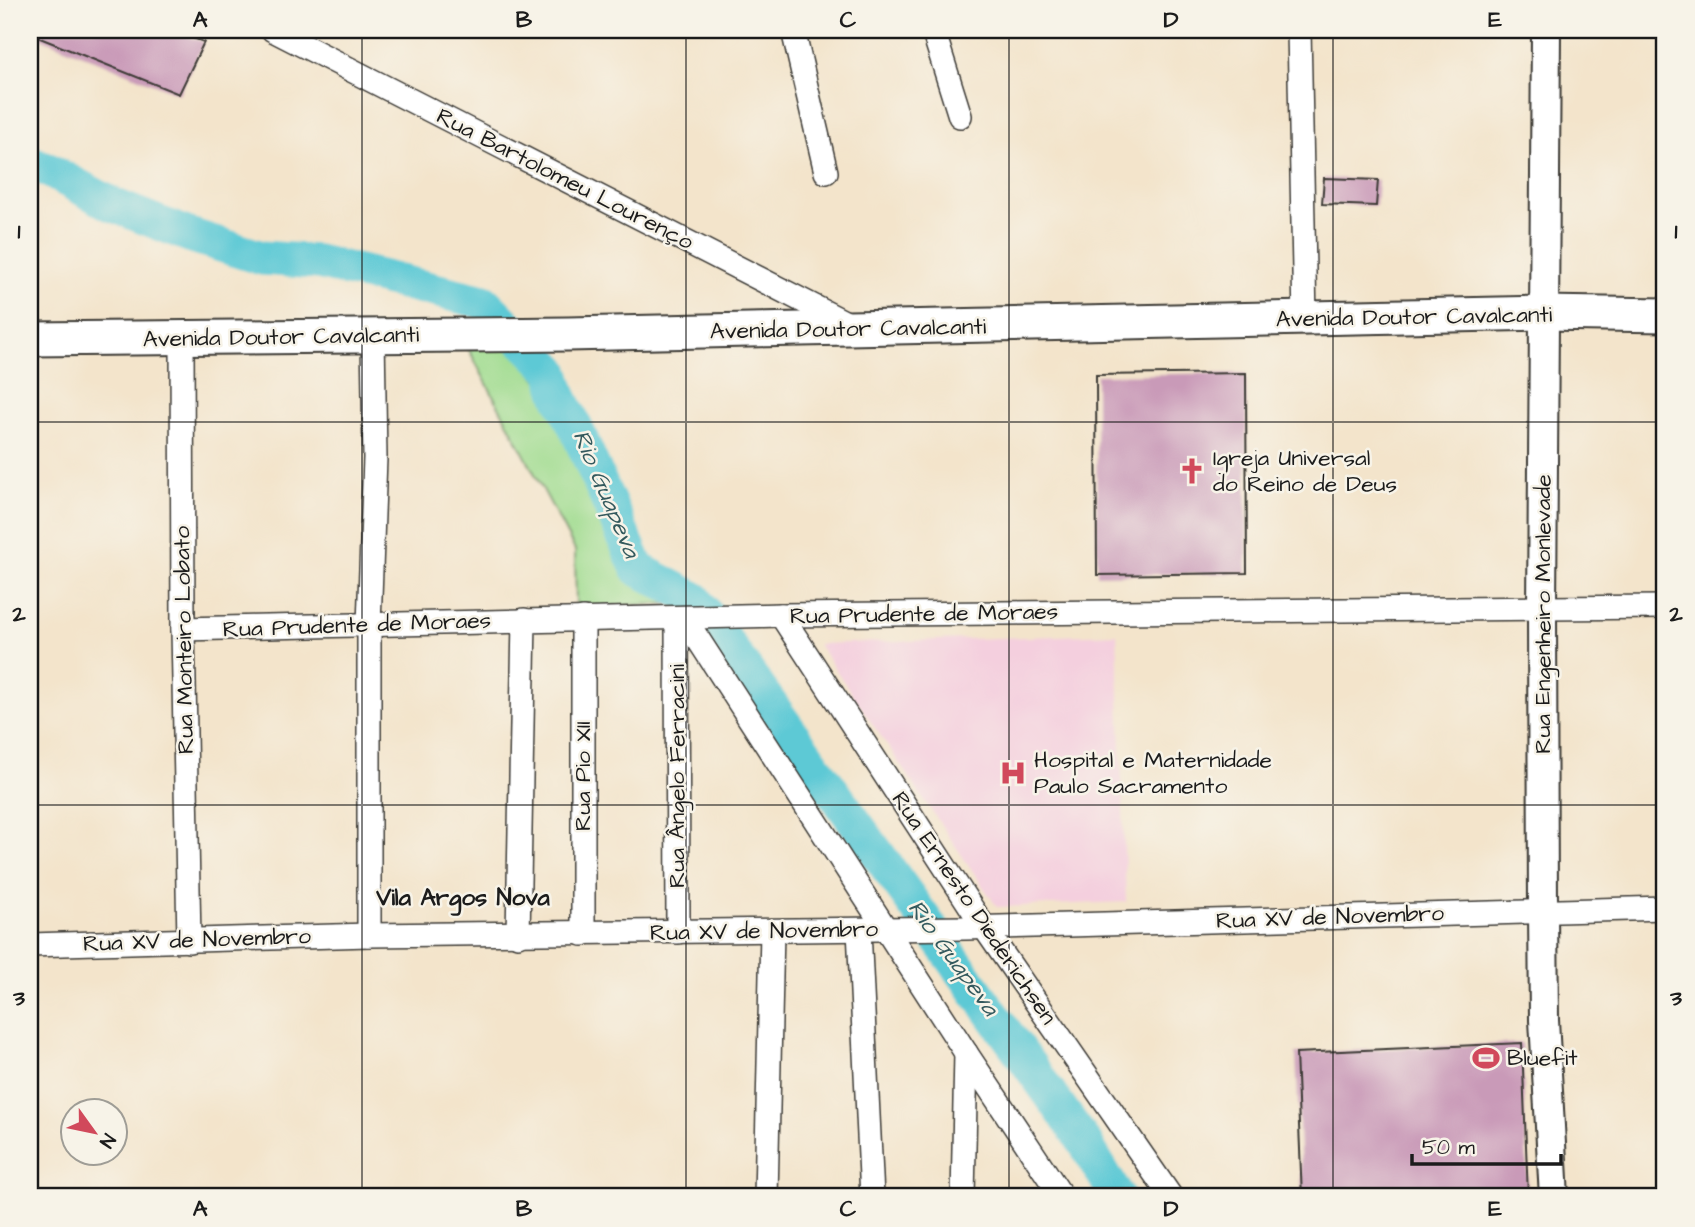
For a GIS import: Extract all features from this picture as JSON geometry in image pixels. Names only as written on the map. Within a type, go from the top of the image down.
[{"type":"main road","name":"Avenida Doutor Cavalcanti","points":[[30,339],[568,334],[1544,313],[1665,315]]},
{"type":"street","name":"Rua Bartolomeu Lourenço","points":[[273,30],[856,329]]},
{"type":"street","points":[[793,30],[826,172]]},
{"type":"street","points":[[933,30],[960,116]]},
{"type":"street","points":[[1299,30],[1304,319]]},
{"type":"street","name":"Rua Engenheiro Monlevade","points":[[1546,30],[1543,911],[1544,1020],[1554,1197]]},
{"type":"street","points":[[369,935],[369,625],[375,458],[373,336]]},
{"type":"street","name":"Rua Monteiro Lobato","points":[[182,338],[183,629],[189,941]]},
{"type":"street","name":"Rua Prudente de Moraes","points":[[183,629],[781,615],[1665,607]]},
{"type":"street","name":"Rua Ernesto Diederichsen","points":[[781,615],[975,928],[1171,1197]]},
{"type":"street","name":"Rua Pio XII","points":[[583,619],[583,934]]},
{"type":"street","points":[[688,619],[896,929],[966,1053],[1062,1197]]},
{"type":"street","name":"Rua Ângelo Ferracini","points":[[678,932],[688,619]]},
{"type":"street","points":[[518,935],[524,620]]},
{"type":"street","name":"Rua XV de Novembro","points":[[30,945],[369,935],[975,928],[1665,908]]},
{"type":"street","points":[[859,930],[872,1197]]},
{"type":"street","points":[[766,1197],[772,931]]},
{"type":"street","points":[[963,1197],[966,1053]]},
{"type":"shaded area","name":"Hospital e Maternidade Paulo Sacramento","points":[[1117,634],[1126,902],[997,907],[818,644]]},
{"type":"green space","points":[[508,342],[547,392],[600,517],[635,580],[685,603],[576,607],[575,550],[467,346]]},
{"type":"building","points":[[30,30],[171,30],[204,42],[179,94],[30,34]]},
{"type":"building","points":[[1324,178],[1378,180],[1376,206],[1322,204]]},
{"type":"building","points":[[1246,373],[1247,573],[1097,575],[1096,375]]},
{"type":"building","points":[[1522,1043],[1528,1197],[1302,1197],[1296,1053]]},
{"type":"waterway","name":"Rio Guapeva","points":[[30,162],[113,205],[189,235],[262,258],[318,262],[484,302],[552,370],[560,396],[638,569],[695,599],[1085,1143],[1117,1197]]},
{"type":"place","name":"Igreja Universal do Reino de Deus","points":[[1192,471]]},
{"type":"place","name":"Hospital e Maternidade Paulo Sacramento","points":[[1013,773]]},
{"type":"place","name":"Bluefit","points":[[1486,1058]]},
{"type":"district","name":"Vila Argos Nova","points":[[463,898]]}]
